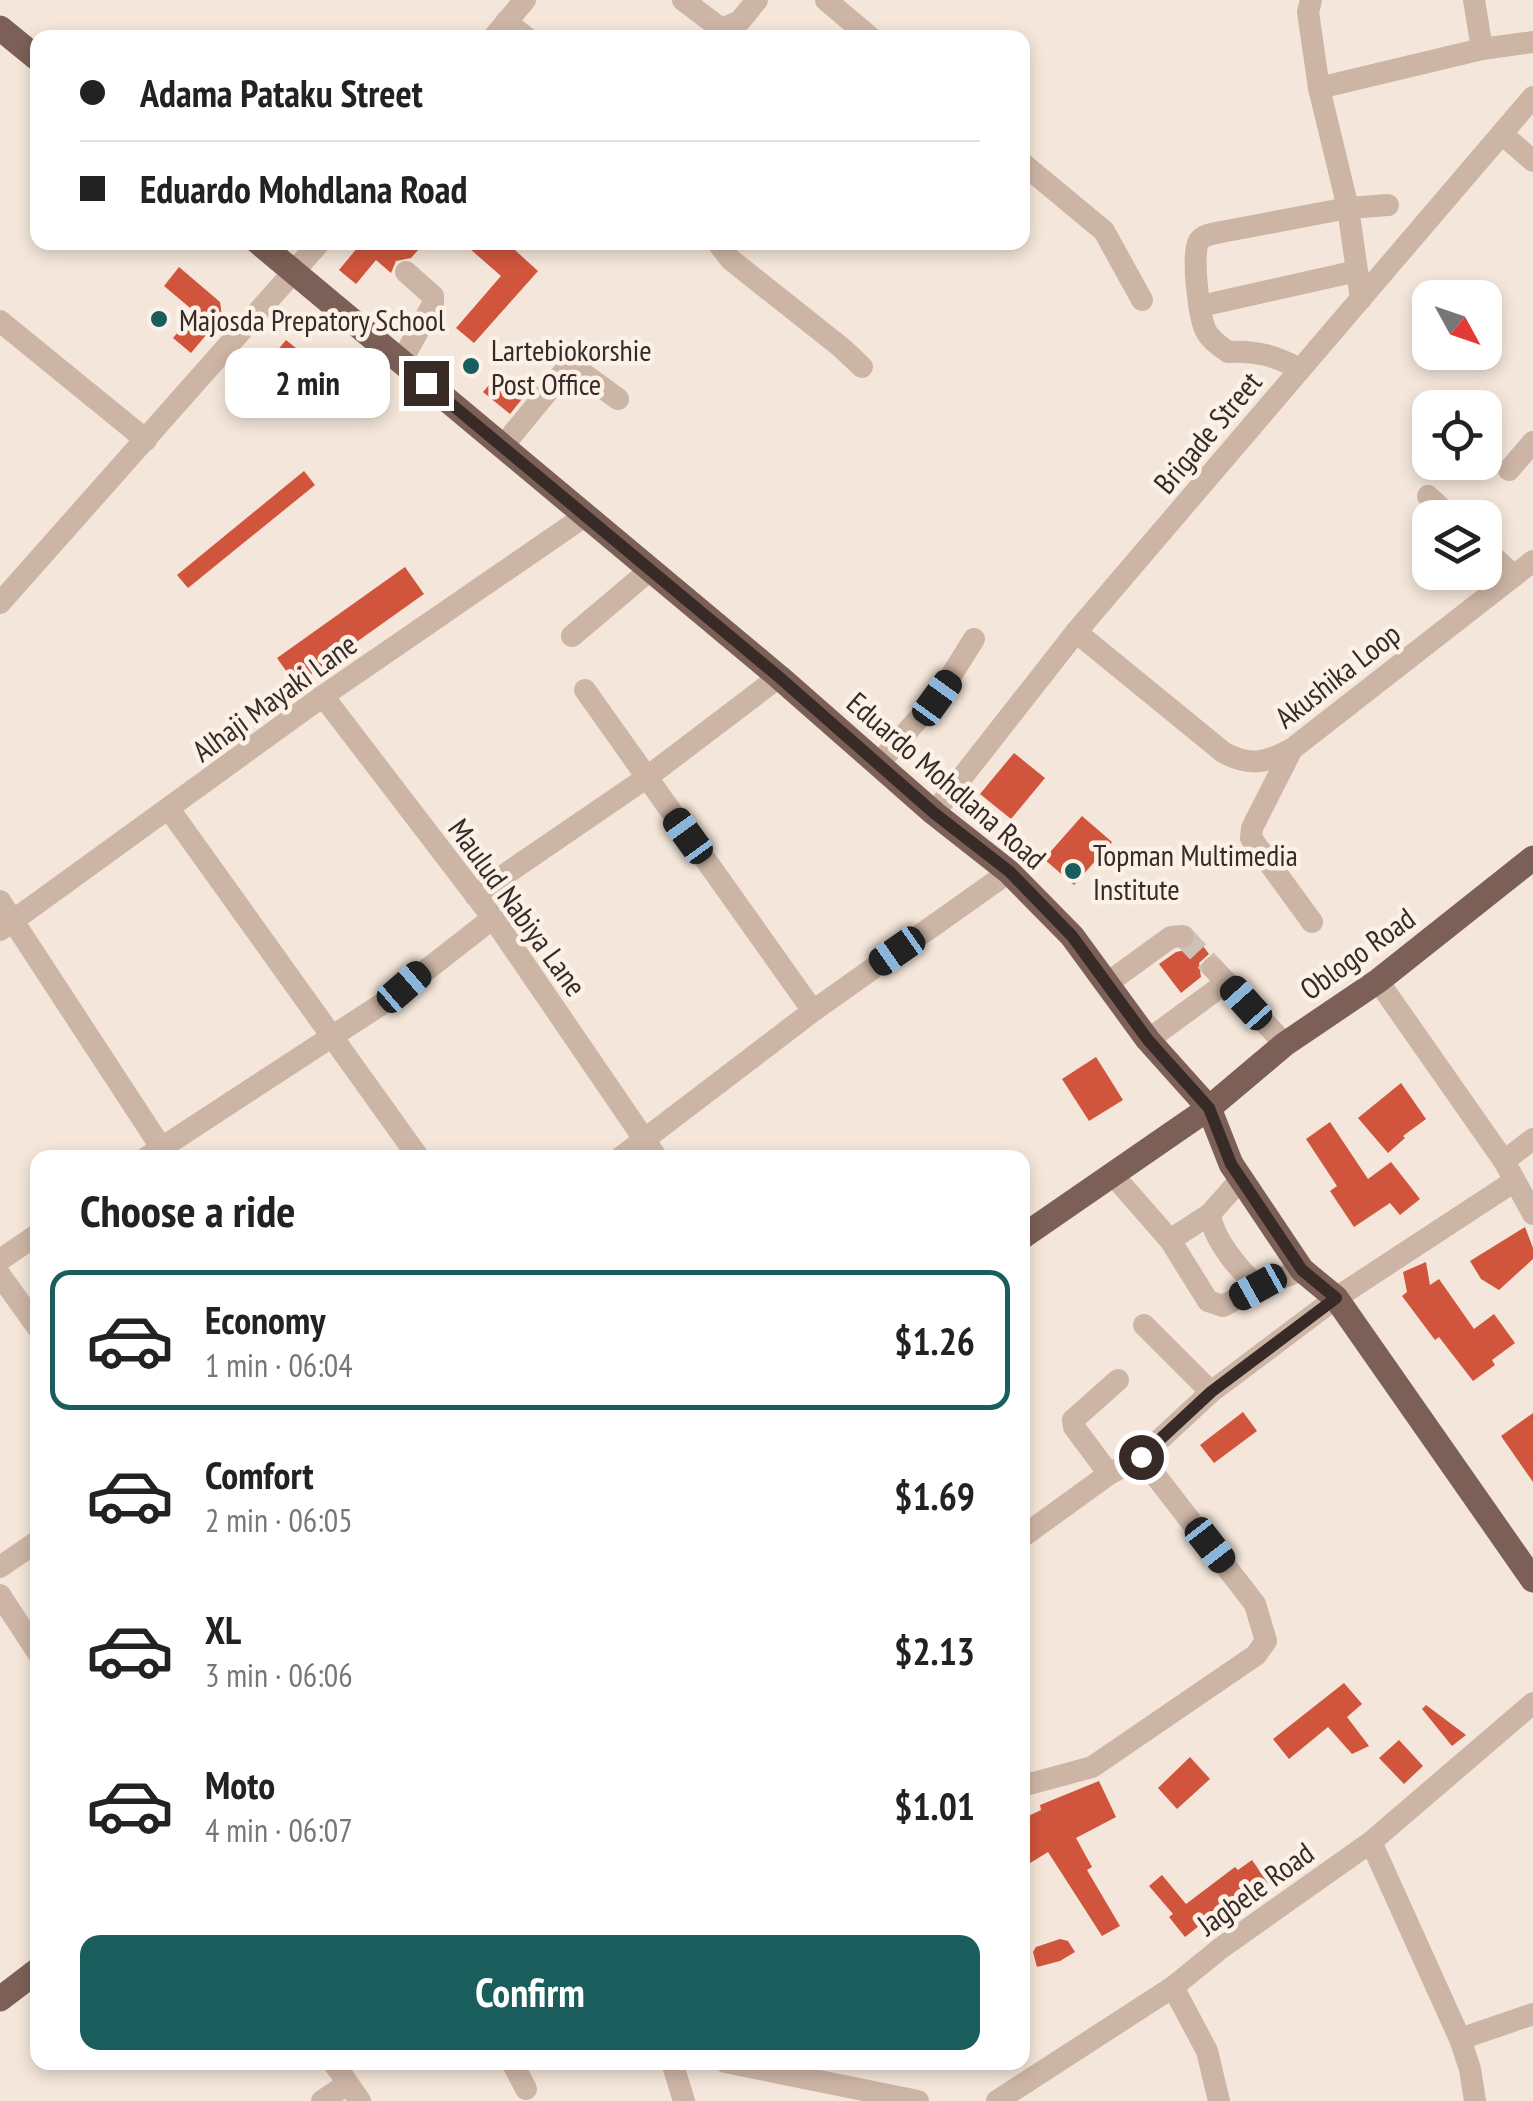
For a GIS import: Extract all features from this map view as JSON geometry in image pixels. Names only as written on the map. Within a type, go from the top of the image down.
[{"type":"main road","points":[[0,28],[30,52]]},
{"type":"main road","name":"Eduardo Mohdlana Road","points":[[268,250],[779,677],[934,813],[1010,872],[1072,936],[1148,1040],[1209,1108],[1231,1164],[1302,1270],[1336,1298],[1533,1580]]},
{"type":"main road","name":"Oblogo Road","points":[[1030,1232],[1209,1108],[1285,1044],[1378,981],[1533,858]]},
{"type":"main road","points":[[0,1999],[30,1976]]},
{"type":"street","points":[[500,30],[525,0]]},
{"type":"street","points":[[683,0],[724,28],[740,21],[757,0]]},
{"type":"street","points":[[826,0],[862,30]]},
{"type":"street","points":[[1312,0],[1308,12],[1319,88],[1348,208],[1361,299]]},
{"type":"street","points":[[1474,0],[1482,49]]},
{"type":"street","points":[[1319,88],[1482,49],[1533,42]]},
{"type":"street","name":"Brigade Street","points":[[934,813],[1076,632],[1533,97]]},
{"type":"street","points":[[1502,134],[1533,160]]},
{"type":"street","points":[[1030,170],[1104,230],[1142,300]]},
{"type":"street","points":[[1300,369],[1253,350],[1228,352],[1205,330],[1194,262],[1197,243],[1204,236],[1348,208],[1388,205]]},
{"type":"street","points":[[4,590],[146,440],[313,250]]},
{"type":"street","points":[[723,250],[862,367]]},
{"type":"street","points":[[1201,306],[1357,271]]},
{"type":"street","points":[[401,362],[433,304],[433,296],[406,272]]},
{"type":"street","points":[[0,321],[146,440]]},
{"type":"street","points":[[502,447],[567,368],[574,367],[618,400]]},
{"type":"street","points":[[1509,470],[1533,442]]},
{"type":"street","points":[[1428,496],[1432,500]]},
{"type":"street","name":"Alhaji Mayaki Lane","points":[[4,917],[169,809],[323,696],[585,516]]},
{"type":"street","name":"Akushika Loop","points":[[1076,632],[1223,752],[1240,762],[1256,764],[1292,749],[1533,561]]},
{"type":"street","points":[[1502,565],[1514,576]]},
{"type":"street","points":[[572,636],[650,570]]},
{"type":"street","points":[[878,764],[937,698],[974,639]]},
{"type":"street","points":[[475,895],[646,778],[779,677]]},
{"type":"street","points":[[585,690],[813,1010]]},
{"type":"street","name":"Maulud Nabiya Lane","points":[[323,696],[493,918],[650,1148]]},
{"type":"street","points":[[1292,749],[1252,828],[1251,838],[1312,922]]},
{"type":"street","points":[[169,809],[413,1150]]},
{"type":"street","points":[[650,1148],[813,1010],[1010,872]]},
{"type":"street","points":[[4,917],[155,1150]]},
{"type":"street","points":[[164,1150],[388,1000],[493,918]]},
{"type":"street","points":[[1109,982],[1171,938],[1183,936]]},
{"type":"street","points":[[1148,1040],[1220,975],[1285,1044]]},
{"type":"street","points":[[1378,981],[1509,1171],[1533,1214]]},
{"type":"street","points":[[1030,1531],[1109,1474],[1141,1457],[1211,1392],[1509,1171],[1533,1139]]},
{"type":"street","points":[[1113,1175],[1170,1240],[1208,1301],[1215,1305],[1223,1306],[1302,1270]]},
{"type":"street","points":[[1170,1240],[1210,1214],[1241,1179]]},
{"type":"street","points":[[1210,1214],[1212,1225],[1241,1270],[1258,1287]]},
{"type":"street","points":[[0,1260],[30,1239]]},
{"type":"street","points":[[0,1274],[30,1317]]},
{"type":"street","points":[[1144,1324],[1211,1392]]},
{"type":"street","points":[[1109,1474],[1072,1420],[1118,1380]]},
{"type":"street","points":[[1030,1784],[1092,1767],[1256,1655],[1266,1640],[1256,1604],[1141,1457]]},
{"type":"street","points":[[0,1567],[30,1546]]},
{"type":"street","points":[[0,1595],[30,1641]]},
{"type":"street","name":"Jagbele Road","points":[[998,2101],[1173,1988],[1221,1948],[1371,1842],[1533,1703]]},
{"type":"street","points":[[1371,1842],[1460,2039],[1475,2101]]},
{"type":"street","points":[[1173,1988],[1206,2051],[1219,2101]]},
{"type":"street","points":[[1460,2039],[1533,2014]]},
{"type":"street","points":[[322,2101],[353,2093],[338,2070]]},
{"type":"street","points":[[516,2070],[526,2089]]},
{"type":"street","points":[[674,2070],[684,2101]]},
{"type":"street","points":[[765,2070],[918,2101]]},
{"type":"building","points":[[355,250],[418,250],[411,258],[396,261],[391,273],[376,260],[356,284],[339,270]]},
{"type":"building","points":[[471,250],[515,250],[538,271],[474,343],[456,328],[501,276]]},
{"type":"building","points":[[179,267],[220,302],[222,316],[191,353],[173,338],[195,312],[164,286]]},
{"type":"building","points":[[286,340],[326,372],[307,395],[267,363]]},
{"type":"building","points":[[500,372],[526,394],[510,414],[483,392]]},
{"type":"building","points":[[304,471],[315,485],[188,588],[177,575]]},
{"type":"building","points":[[405,567],[424,594],[296,685],[277,658]]},
{"type":"building","points":[[1014,753],[1045,778],[1011,819],[980,794]]},
{"type":"building","points":[[1082,816],[1112,842],[1074,885],[1044,859]]},
{"type":"building","points":[[1197,938],[1209,954],[1199,963],[1201,977],[1181,993],[1159,964],[1176,952],[1191,949]]},
{"type":"building","points":[[1096,1057],[1123,1100],[1089,1121],[1062,1079]]},
{"type":"building","points":[[1401,1083],[1426,1119],[1388,1153],[1358,1118]]},
{"type":"building","points":[[1330,1122],[1368,1179],[1391,1162],[1420,1199],[1400,1215],[1390,1203],[1354,1227],[1330,1191],[1337,1186],[1306,1139]]},
{"type":"building","points":[[1525,1227],[1533,1259],[1499,1290],[1481,1279],[1470,1261]]},
{"type":"building","points":[[1426,1262],[1430,1285],[1439,1279],[1474,1329],[1494,1314],[1515,1343],[1473,1381],[1402,1296],[1407,1292],[1403,1272]]},
{"type":"building","points":[[1243,1412],[1257,1431],[1214,1463],[1200,1445]]},
{"type":"building","points":[[1533,1413],[1533,1482],[1501,1436]]},
{"type":"building","points":[[1344,1683],[1362,1704],[1347,1717],[1369,1746],[1352,1754],[1328,1727],[1289,1759],[1273,1739]]},
{"type":"building","points":[[1426,1705],[1466,1735],[1452,1746],[1422,1709]]},
{"type":"building","points":[[1399,1740],[1423,1766],[1404,1784],[1379,1758]]},
{"type":"building","points":[[1190,1757],[1210,1779],[1177,1809],[1158,1788]]},
{"type":"building","points":[[1099,1781],[1116,1817],[1076,1838],[1092,1867],[1087,1870],[1120,1926],[1102,1936],[1048,1852],[1030,1863],[1030,1815],[1041,1810],[1040,1805]]},
{"type":"building","points":[[1252,1860],[1268,1883],[1241,1902],[1237,1896],[1185,1937],[1169,1917],[1173,1914],[1149,1886],[1162,1875],[1186,1904],[1235,1867],[1238,1870]]},
{"type":"building","points":[[1060,1939],[1068,1941],[1075,1952],[1037,1967],[1033,1952],[1036,1947]]},
{"type":"tunnel","points":[[1183,936],[1213,968]]},
{"type":"place","name":"Majosda Prepatory School","points":[[159,319]]},
{"type":"place","name":"Lartebiokorshie Post Office","points":[[471,366]]},
{"type":"place","name":"Topman Multimedia Institute","points":[[1073,871]]},
{"type":"route","points":[[426,383],[779,677],[934,813],[1010,872],[1072,936],[1148,1040],[1209,1108],[1231,1164],[1302,1270],[1336,1298],[1211,1392],[1141,1457]]}]
